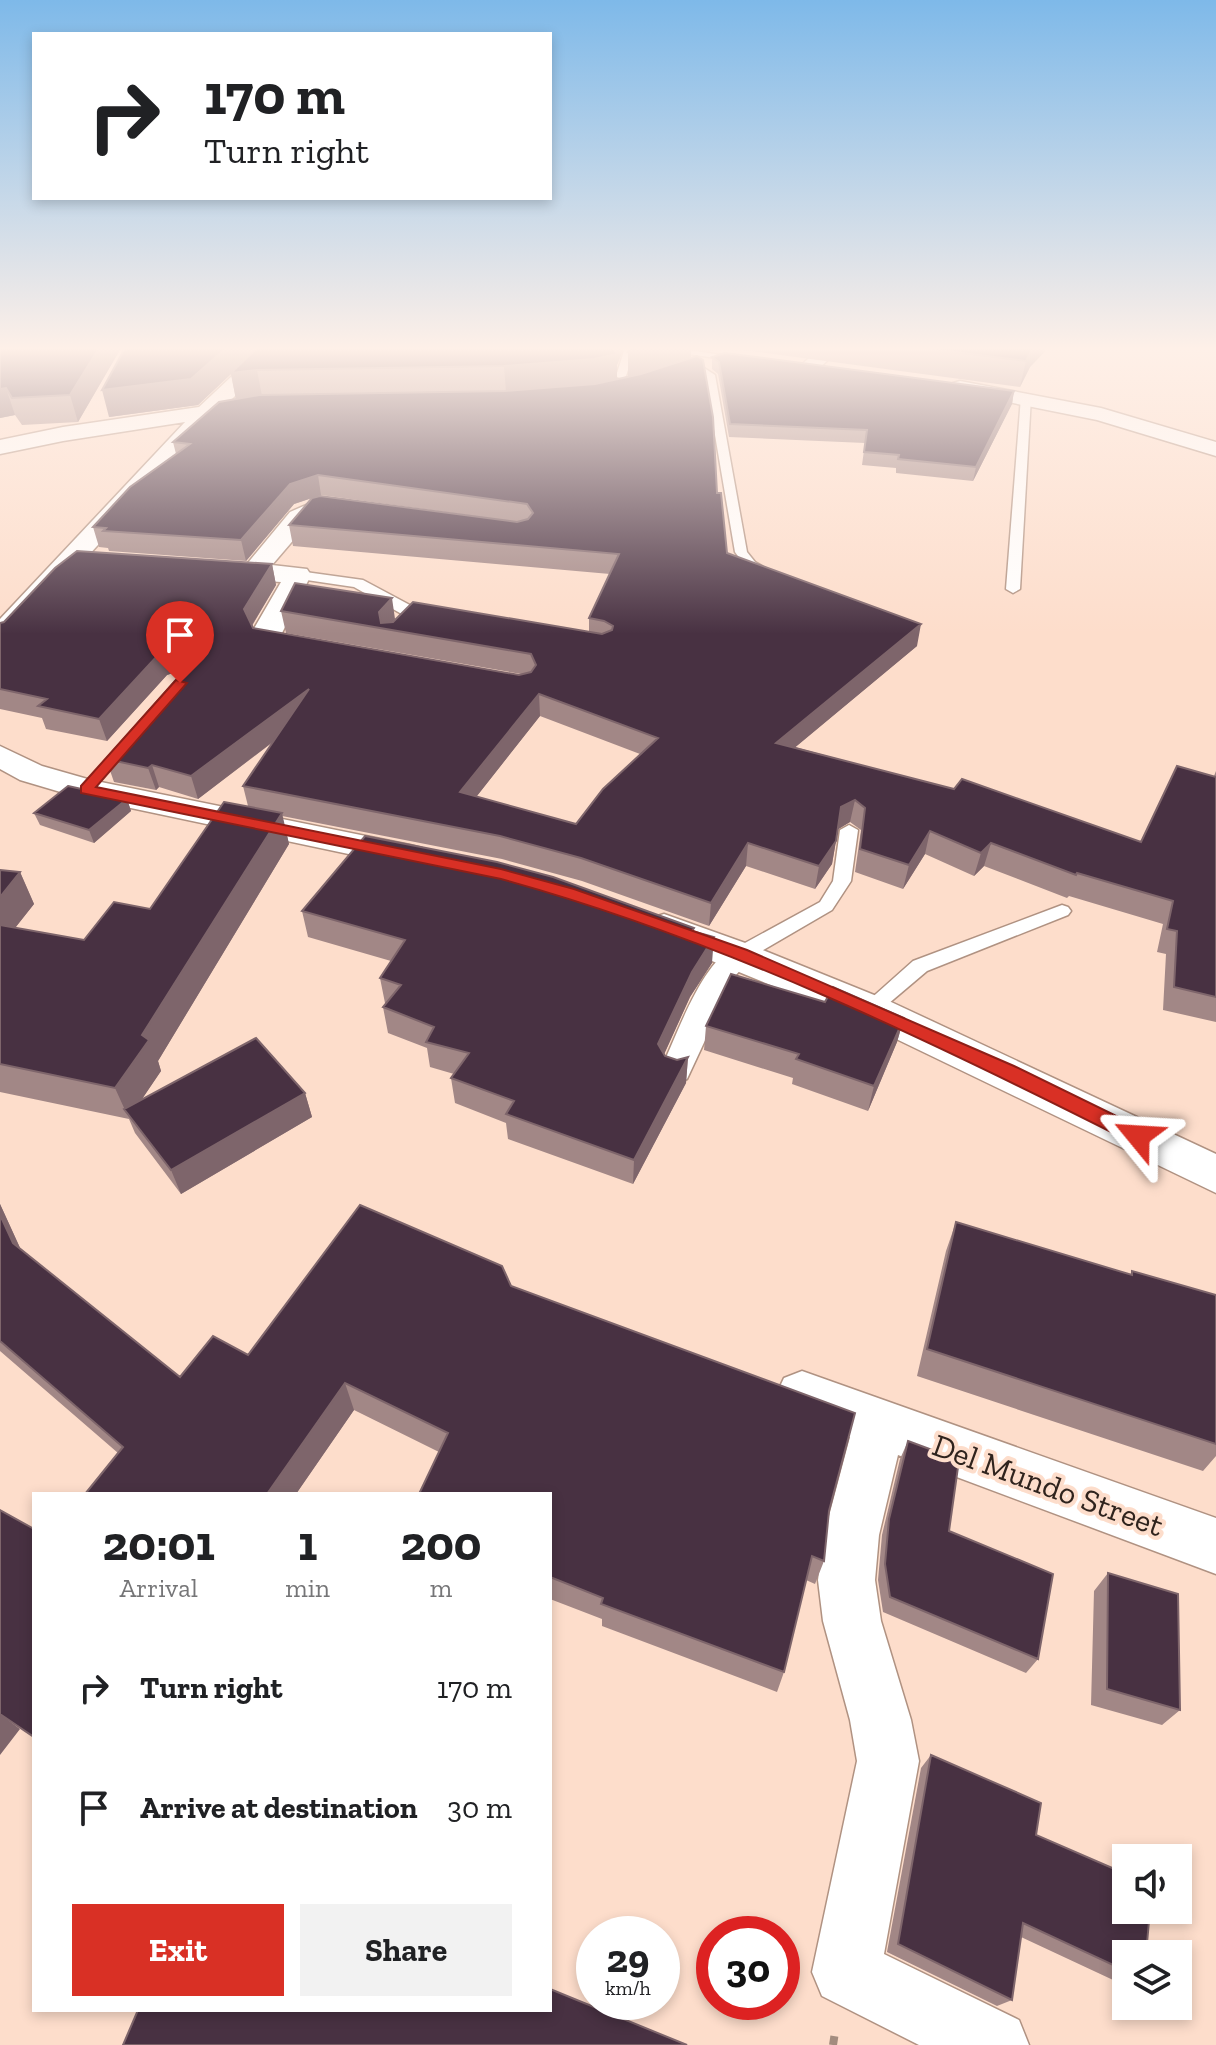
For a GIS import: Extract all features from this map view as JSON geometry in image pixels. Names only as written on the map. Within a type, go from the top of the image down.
[{"type":"street","points":[[0,636],[178,443]]},
{"type":"street","points":[[254,572],[305,511],[321,505],[358,508]]},
{"type":"street","points":[[71,560],[102,562]]},
{"type":"street","points":[[193,568],[298,575],[270,622],[266,632],[269,641],[340,655]]},
{"type":"street","points":[[0,756],[31,773],[95,779],[441,862]]},
{"type":"street","points":[[626,913],[741,954],[1008,1071],[1216,1175]]},
{"type":"street","points":[[676,1071],[723,970],[741,954]]},
{"type":"street","name":"Del Mundo Street","points":[[764,1381],[1216,1546]]},
{"type":"street","points":[[880,1424],[846,1563],[847,1597],[854,1630],[885,1726],[888,1761],[846,1972],[994,2045]]},
{"type":"lane","points":[[722,443],[741,552],[750,565],[778,581]]},
{"type":"lane","points":[[1013,589],[1023,443]]},
{"type":"lane","points":[[298,575],[358,583],[408,618],[442,622]]},
{"type":"lane","points":[[741,954],[826,906],[842,881],[849,830]]},
{"type":"lane","points":[[868,1010],[920,966],[1062,911]]},
{"type":"building","points":[[185,443],[714,443],[717,493],[721,493],[727,553],[921,624],[776,743],[954,789],[962,779],[1141,842],[1177,766],[1216,777],[1216,997],[1174,987],[1177,931],[1167,929],[1173,901],[1076,875],[991,843],[981,853],[930,831],[909,865],[860,849],[865,808],[855,800],[841,807],[836,841],[819,866],[748,843],[711,903],[581,858],[500,836],[243,786],[309,689],[191,776],[152,765],[148,768],[106,759],[191,663],[186,652],[173,649],[160,653],[99,719],[38,706],[47,699],[0,689],[0,623],[55,568],[77,551],[272,564],[244,609],[253,628],[519,675],[531,672],[536,665],[531,654],[281,611],[295,583],[392,598],[379,612],[381,623],[393,622],[413,602],[602,634],[612,630],[613,626],[604,621],[589,618],[619,554],[289,525],[312,498],[320,496],[517,522],[528,519],[533,513],[527,504],[318,475],[290,484],[241,540],[103,531],[106,528],[93,527],[130,487],[190,444]],"holes":[[[539,694],[658,738],[603,789],[576,824],[460,792]]]},
{"type":"building","points":[[865,443],[988,443],[976,467],[898,459],[899,455],[864,452]]},
{"type":"building","points":[[68,786],[127,799],[89,830],[34,813]]},
{"type":"building","points":[[224,802],[282,813],[142,1035],[149,1040],[115,1088],[0,1064],[0,925],[84,940],[114,902],[150,909]]},
{"type":"building","points":[[365,836],[497,862],[553,877],[714,937],[692,972],[658,1044],[665,1056],[677,1060],[688,1057],[634,1160],[506,1114],[514,1101],[451,1078],[469,1053],[426,1042],[434,1027],[383,1007],[401,985],[380,978],[405,940],[302,911]]},
{"type":"building","points":[[0,870],[20,872],[0,897]]},
{"type":"building","points":[[731,974],[825,1002],[833,987],[904,1018],[874,1086],[796,1059],[799,1054],[706,1026]]},
{"type":"building","points":[[256,1038],[305,1093],[171,1170],[124,1109]]},
{"type":"building","points":[[360,1205],[502,1266],[511,1286],[855,1413],[829,1511],[824,1561],[812,1556],[784,1672],[601,1604],[603,1598],[552,1578],[552,1492],[420,1492],[448,1433],[345,1383],[268,1492],[87,1492],[123,1447],[0,1341],[0,1215],[13,1243],[180,1377],[213,1336],[248,1355]]},
{"type":"building","points":[[956,1222],[1132,1275],[1132,1271],[1216,1295],[1216,1444],[927,1349]]},
{"type":"building","points":[[908,1441],[959,1460],[949,1531],[1053,1574],[1038,1659],[890,1597],[885,1564],[889,1519]]},
{"type":"building","points":[[0,1510],[32,1528],[32,1736],[0,1714]]},
{"type":"building","points":[[1108,1573],[1178,1594],[1180,1710],[1107,1689]]},
{"type":"building","points":[[931,1755],[1041,1803],[1036,1835],[1112,1868],[1112,1924],[1149,1924],[1147,1940],[1112,1940],[1112,1964],[1023,1923],[1012,2000],[898,1944]]},
{"type":"building","points":[[552,1990],[576,2000],[576,2020],[626,2020],[687,2045],[123,2045],[137,2012],[552,2012]]},
{"type":"route","points":[[180,683],[86,789],[152,805],[501,874],[568,892],[741,954],[1008,1071],[1138,1136]]}]
